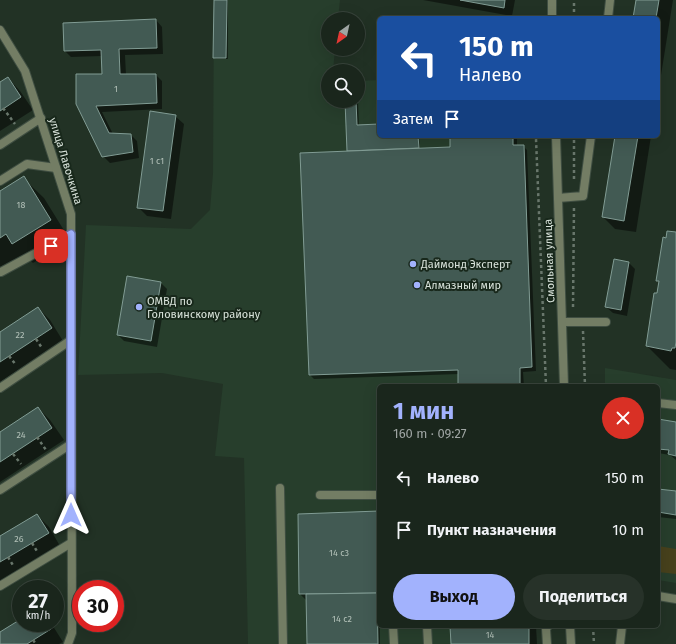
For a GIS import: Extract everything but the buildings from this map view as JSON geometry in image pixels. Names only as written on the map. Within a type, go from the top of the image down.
[{"type":"street","points":[[552,0],[552,16]]},
{"type":"street","points":[[608,16],[610,0]]},
{"type":"street","name":"улица Лавочкина","points":[[1,35],[26,71],[71,214],[72,634],[68,644]]},
{"type":"street","points":[[0,145],[41,118]]},
{"type":"street","name":"Смольная улица","points":[[556,138],[564,384]]},
{"type":"street","points":[[558,198],[574,198],[583,196],[591,138]]},
{"type":"street","points":[[0,181],[27,164],[56,168]]},
{"type":"street","points":[[1,272],[71,234]]},
{"type":"street","points":[[562,322],[606,322]]},
{"type":"street","points":[[0,388],[71,340]]},
{"type":"street","points":[[660,403],[676,405]]},
{"type":"street","points":[[0,490],[72,444]]},
{"type":"street","points":[[280,488],[283,644]]},
{"type":"street","points":[[320,495],[377,495]]},
{"type":"street","points":[[0,586],[71,543]]},
{"type":"street","points":[[660,596],[676,599]]},
{"type":"street","points":[[393,628],[394,644]]},
{"type":"street","points":[[427,628],[428,644]]},
{"type":"street","points":[[547,628],[547,644]]},
{"type":"street","points":[[570,628],[571,644]]},
{"type":"street","points":[[620,644],[622,628]]},
{"type":"path","points":[[574,0],[574,16]]},
{"type":"path","points":[[4,108],[21,132]]},
{"type":"path","points":[[534,138],[536,139],[546,384]]},
{"type":"path","points":[[573,322],[574,138]]},
{"type":"path","points":[[583,322],[585,384]]},
{"type":"path","points":[[37,438],[50,457]]},
{"type":"path","points":[[13,454],[27,472]]},
{"type":"path","points":[[593,628],[594,644]]},
{"type":"path","points":[[34,640],[36,644]]},
{"type":"shaded area","points":[[214,0],[340,0],[339,12],[321,12],[321,56],[334,56],[334,64],[321,64],[321,108],[365,108],[365,81],[377,80],[377,138],[513,138],[514,145],[524,145],[532,367],[520,368],[520,384],[377,384],[377,628],[529,628],[529,644],[248,644],[244,458],[215,456],[223,384],[162,373],[78,375],[86,225],[191,229],[210,210],[213,173]]},
{"type":"shaded area","points":[[605,368],[676,380],[676,583],[660,580],[660,384],[605,384]]},
{"type":"shaded area","points":[[660,546],[676,549],[676,574],[660,572]]},
{"type":"place","name":"Даймонд Эксперт","points":[[413,264]]},
{"type":"place","name":"Алмазный мир","points":[[417,285]]},
{"type":"place","name":"ОМВД по Головинскому району","points":[[139,307]]},
{"type":"route","points":[[51,246],[71,234],[71,515]]}]
